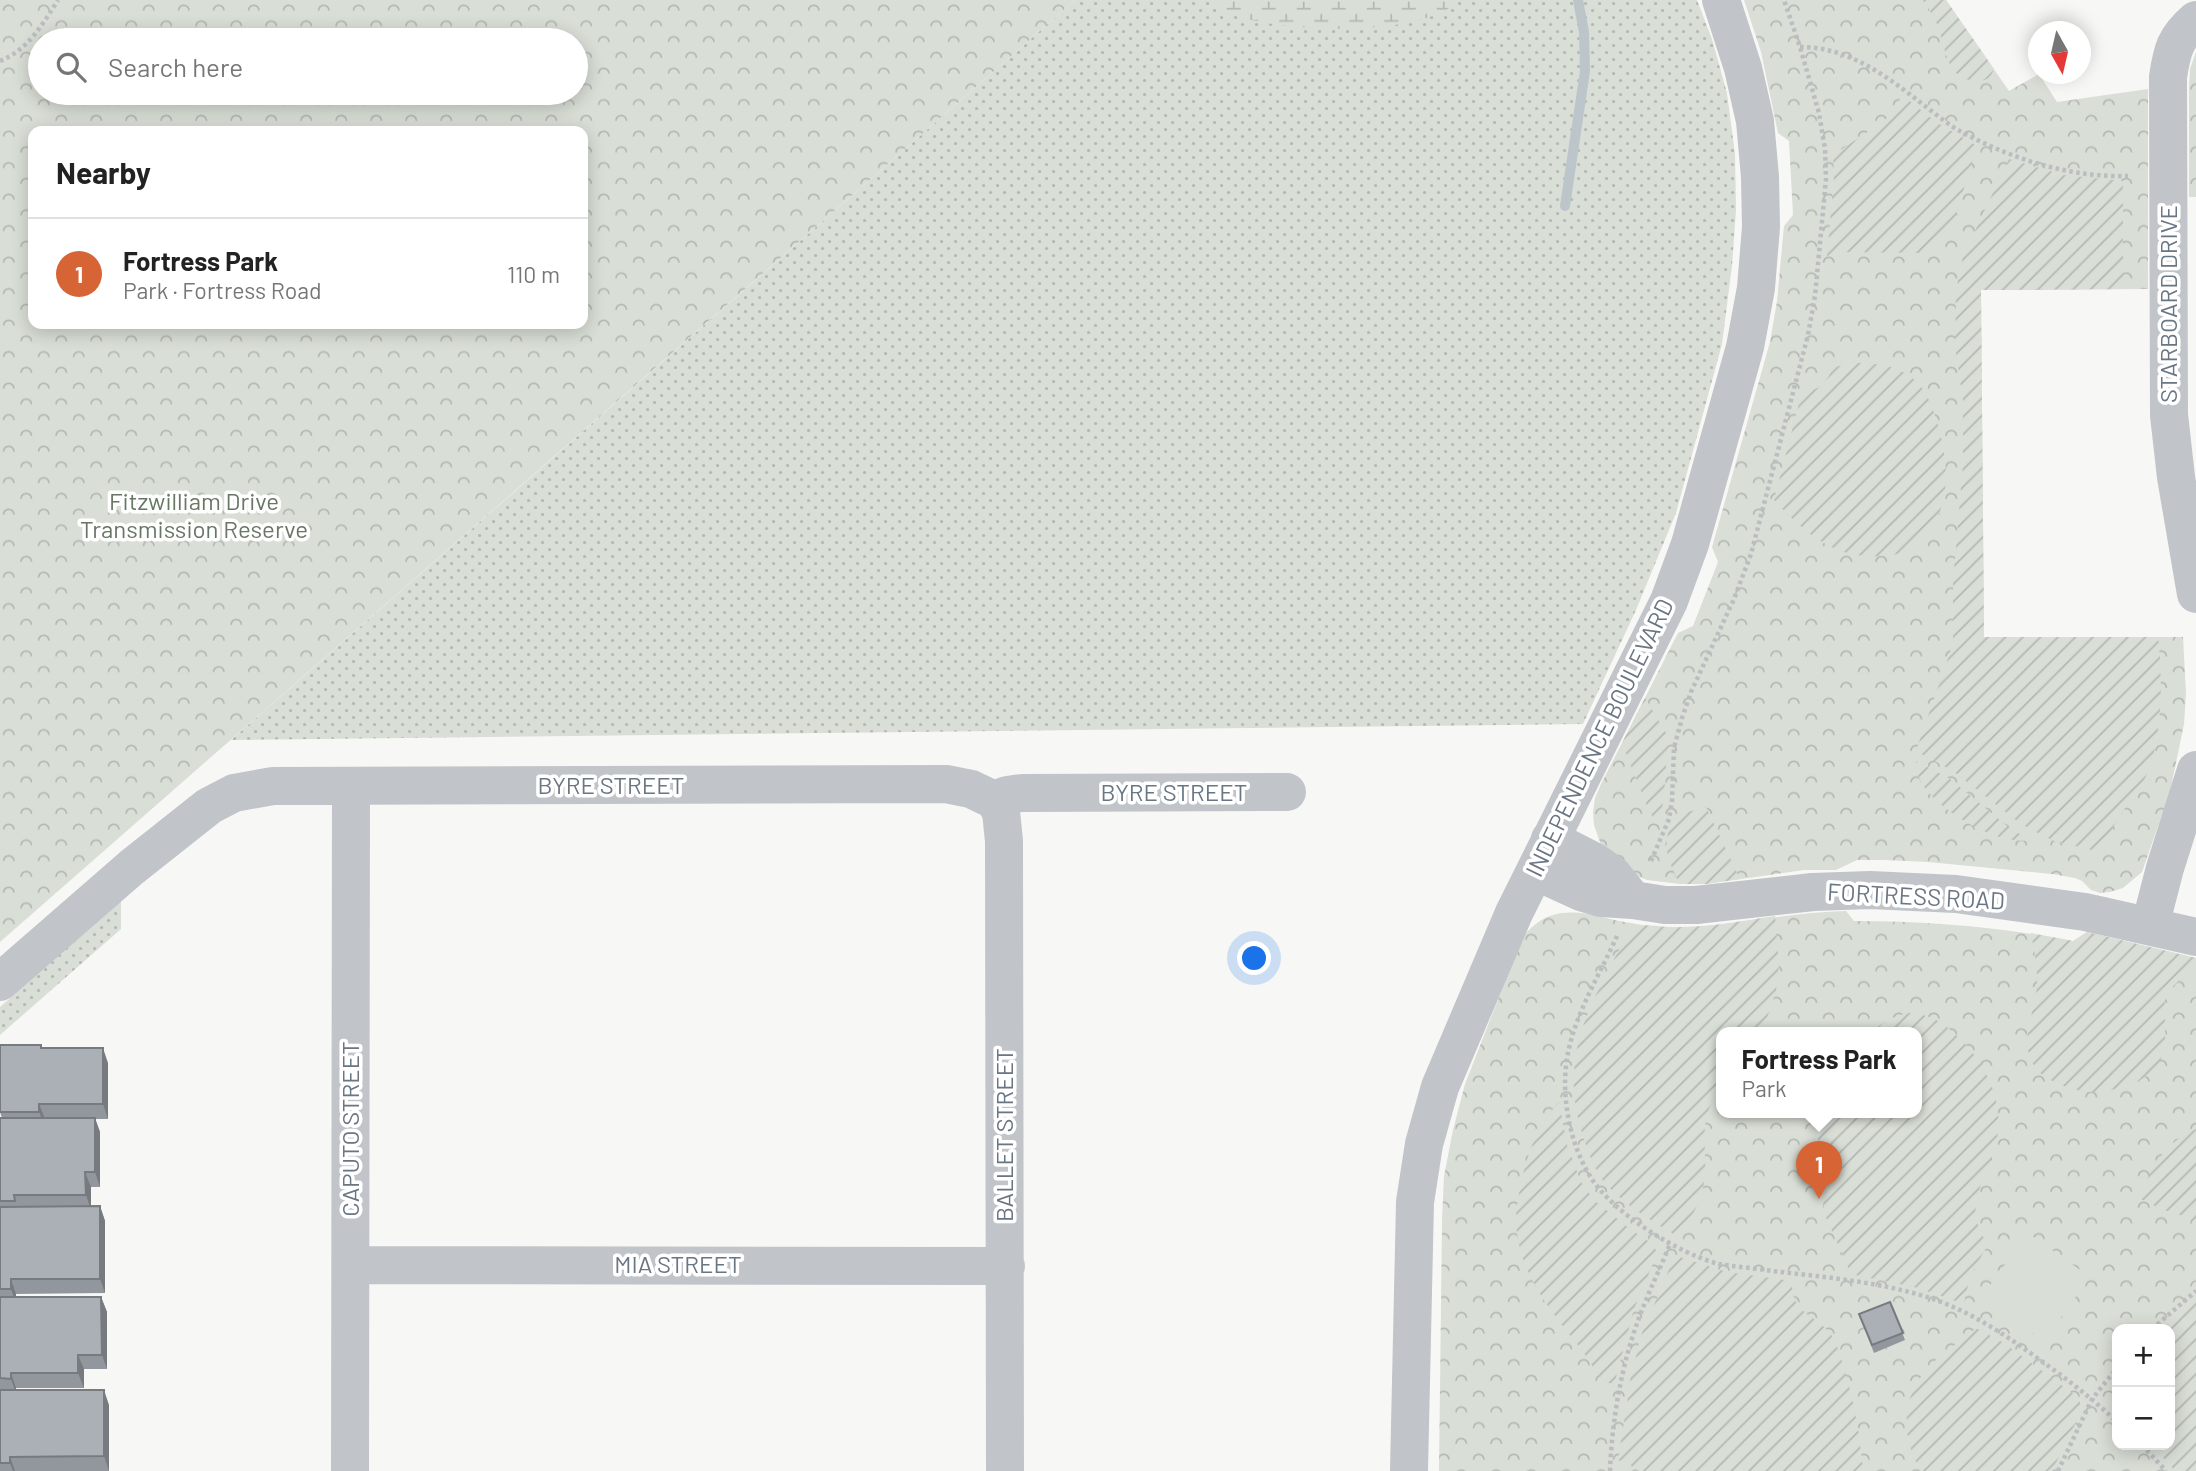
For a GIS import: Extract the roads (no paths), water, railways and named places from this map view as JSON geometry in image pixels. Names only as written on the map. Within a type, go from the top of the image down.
[{"type":"street","name":"INDEPENDENCE BOULEVARD","points":[[1409,1471],[1415,1202],[1424,1144],[1440,1087],[1514,913],[1669,601],[1690,544],[1745,346],[1756,288],[1761,227],[1760,177],[1755,121],[1743,68],[1721,0]]},
{"type":"street","name":"STARBOARD DRIVE","points":[[2196,20],[2174,46],[2168,76],[2169,415],[2176,477],[2196,594]]},
{"type":"street","points":[[2150,926],[2196,770]]},
{"type":"street","name":"BYRE STREET","points":[[0,982],[132,867],[209,806],[234,793],[273,786],[946,784],[971,789],[994,800],[1022,793],[1287,792]]},
{"type":"street","name":"CAPUTO STREET","points":[[350,1471],[351,787]]},
{"type":"street","name":"BALLET STREET","points":[[994,800],[1002,812],[1004,841],[1005,1471]]},
{"type":"street","name":"FORTRESS ROAD","points":[[1543,855],[1595,862],[1612,874],[1633,900],[1665,905],[1696,905],[1813,892],[1870,890],[1956,894],[2085,912],[2196,937]]},
{"type":"street","name":"MIA STREET","points":[[351,1265],[1006,1266]]},
{"type":"waterway","points":[[1565,206],[1585,71],[1584,32],[1578,0]]},
{"type":"place","name":"Fortress Park","points":[[1819,1199]]},
{"type":"park label","name":"Fitzwilliam Drive Transmission Reserve","points":[[194,516]]}]
